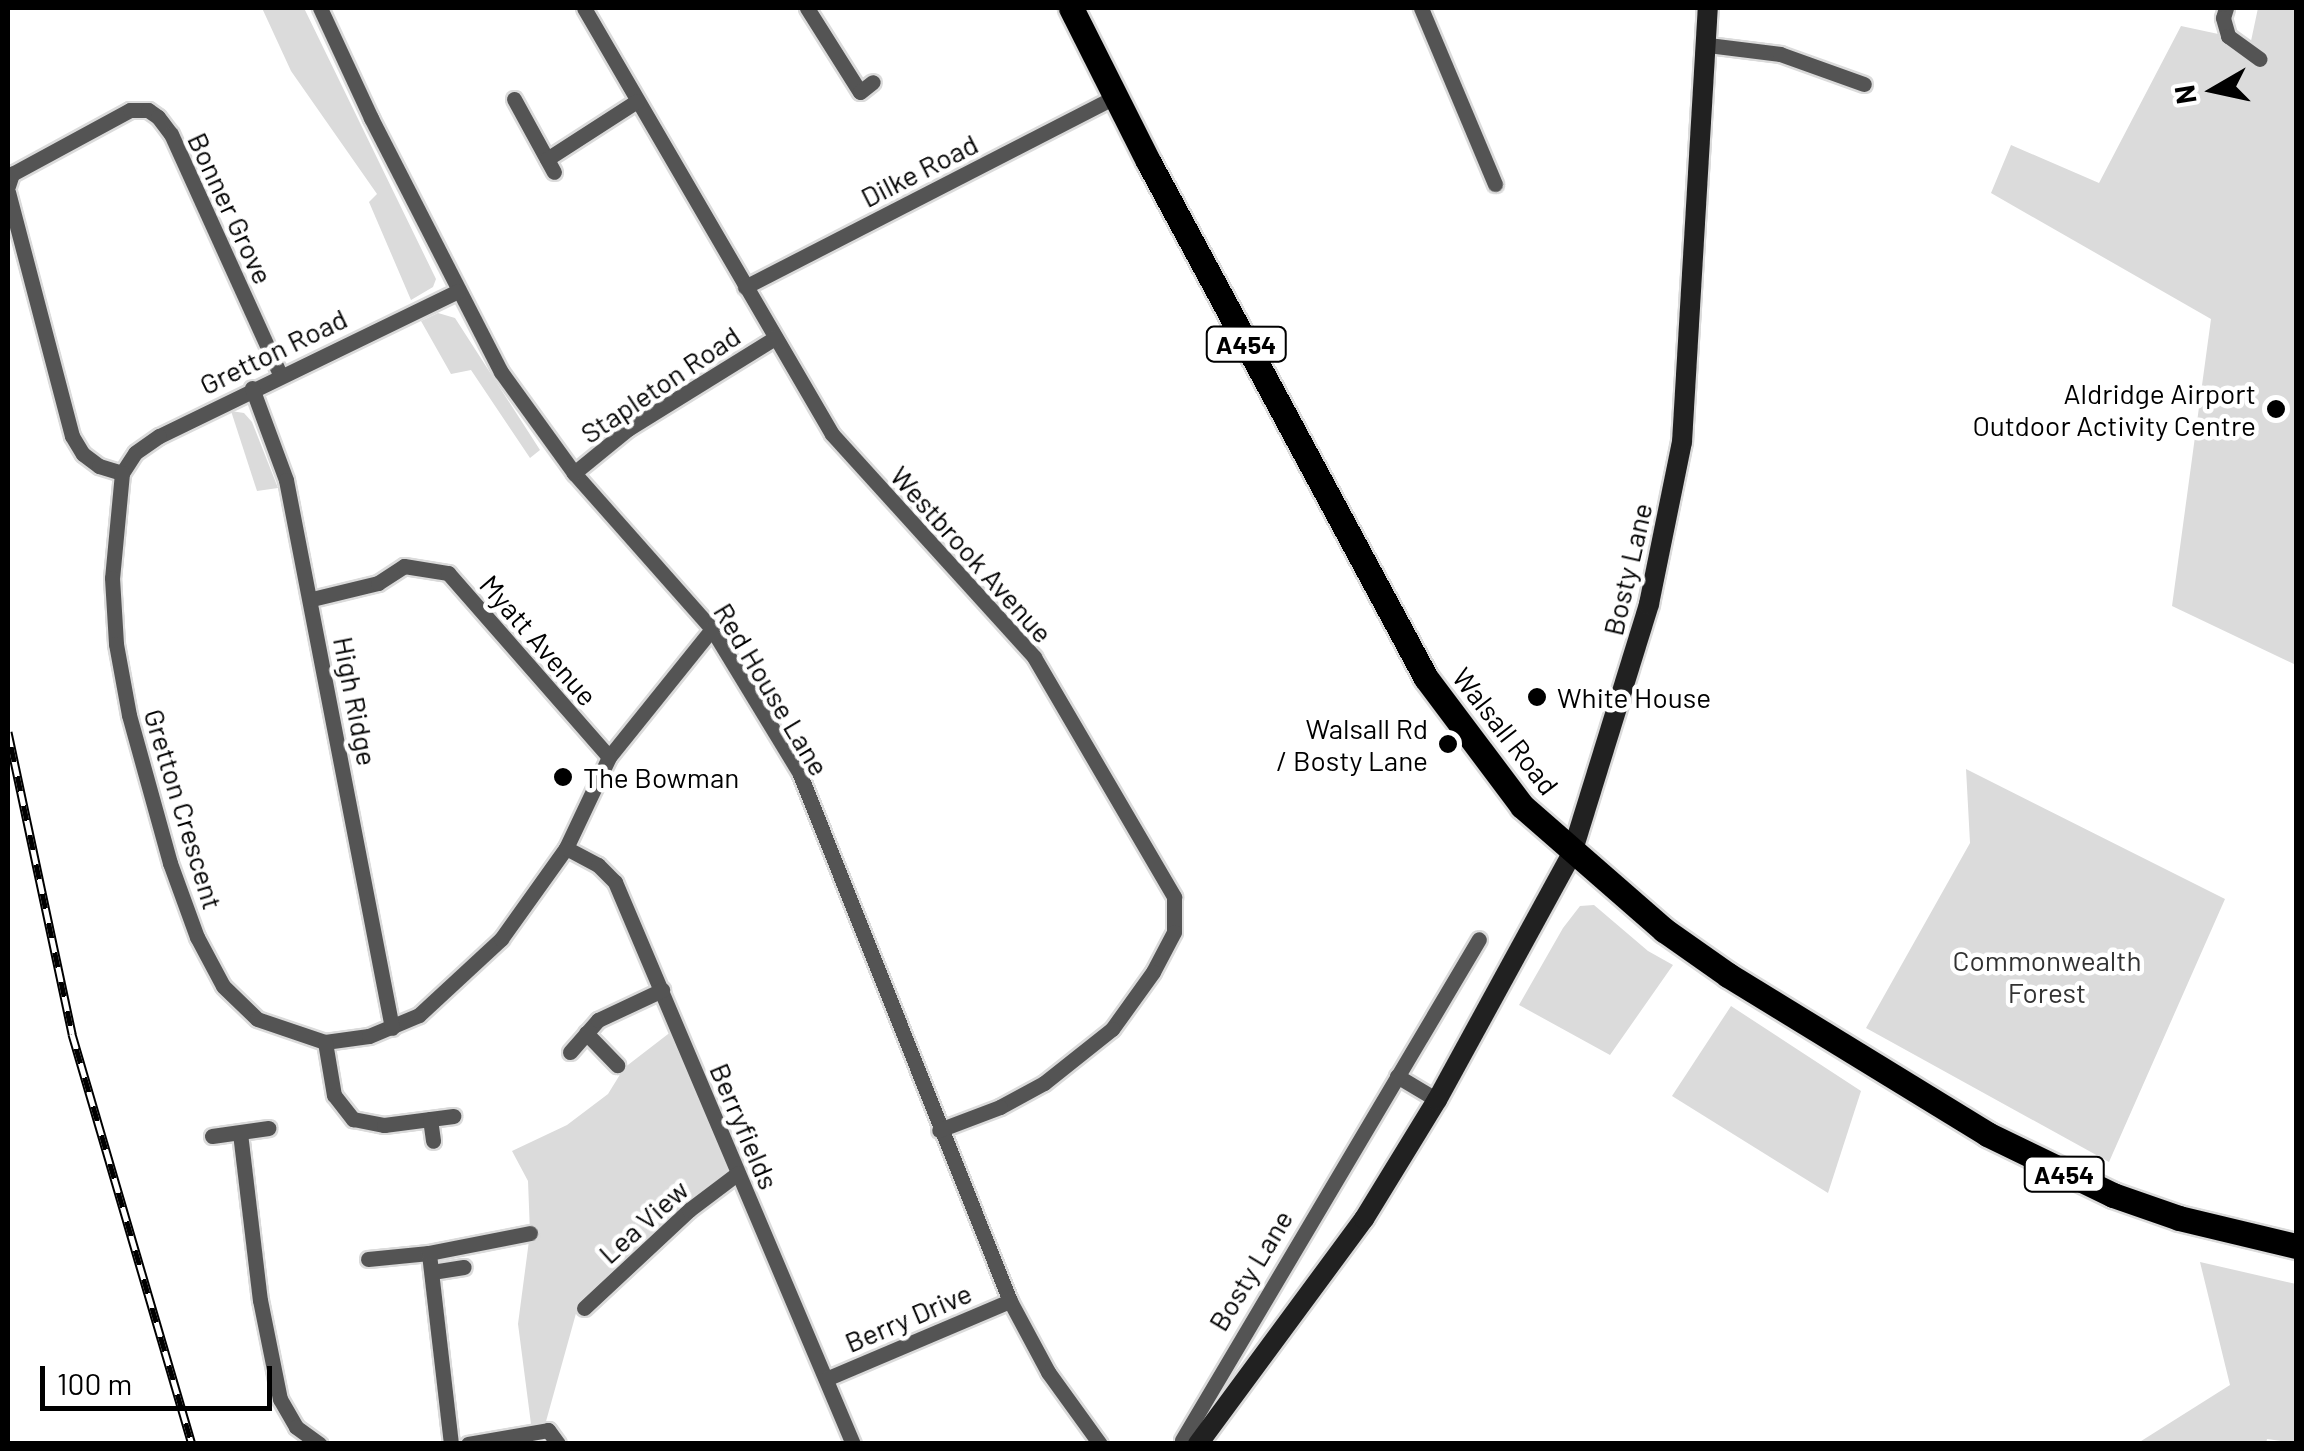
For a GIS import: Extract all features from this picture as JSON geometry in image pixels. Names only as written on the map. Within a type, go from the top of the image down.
[{"type":"main road","name":"Walsall Road","points":[[1071,8],[1114,97],[1426,678],[1509,793],[1572,854],[1664,930],[1728,975],[1987,1134],[2112,1195],[2178,1218],[2296,1246]]},
{"type":"main road","name":"Bosty Lane","points":[[1190,1442],[1322,1280],[1437,1100],[1572,854],[1649,604],[1682,442],[1708,8]]},
{"type":"street","name":"Red House Lane","points":[[320,8],[501,372],[574,473],[712,629],[799,772],[938,1130],[1010,1300],[1048,1372],[1100,1444]]},
{"type":"street","name":"Westbrook Avenue","points":[[584,8],[832,434],[1034,657],[1174,897],[1174,932],[1152,972],[1112,1029],[1044,1083],[1000,1107],[938,1130]]},
{"type":"street","points":[[807,8],[860,92],[873,82]]},
{"type":"street","points":[[1421,8],[1494,184]]},
{"type":"street","points":[[2226,8],[2228,36],[2243,51],[2260,58]]},
{"type":"street","points":[[1708,45],[1780,54],[1864,84]]},
{"type":"street","name":"Dilke Road","points":[[746,288],[1114,97]]},
{"type":"street","points":[[514,99],[550,166],[637,101]]},
{"type":"street","name":"Bonner Grove","points":[[122,473],[99,466],[82,454],[72,436],[8,189],[12,174],[130,110],[148,110],[158,117],[171,134],[280,374]]},
{"type":"street","points":[[1483,159],[1504,156]]},
{"type":"street","name":"Gretton Road","points":[[122,473],[136,453],[159,436],[458,291]]},
{"type":"street","name":"Stapleton Road","points":[[574,473],[628,429],[775,338]]},
{"type":"street","name":"High Ridge","points":[[252,388],[286,480],[392,1028]]},
{"type":"street","name":"Gretton Crescent","points":[[122,473],[112,578],[116,644],[141,768],[170,863],[197,937],[240,1006],[273,1028],[325,1042],[369,1036],[419,1015],[484,958],[566,848],[609,758],[712,629]]},
{"type":"street","name":"Myatt Avenue","points":[[312,599],[378,583],[404,566],[448,573],[609,758]]},
{"type":"street","name":"Berryfields","points":[[566,848],[598,865],[614,882],[853,1444]]},
{"type":"street","name":"Bosty Lane","points":[[1190,1442],[1397,1076],[1468,974],[1479,939]]},
{"type":"street","points":[[570,1052],[586,1032],[614,1011],[662,990]]},
{"type":"street","points":[[586,1032],[617,1065]]},
{"type":"street","points":[[325,1042],[334,1096],[352,1118],[384,1125],[453,1116]]},
{"type":"street","points":[[1397,1076],[1437,1100]]},
{"type":"street","points":[[430,1119],[433,1141]]},
{"type":"street","points":[[212,1136],[268,1128]]},
{"type":"street","points":[[240,1133],[260,1300],[280,1399],[296,1426],[320,1444]]},
{"type":"street","name":"Lea View","points":[[584,1308],[689,1210],[738,1173]]},
{"type":"street","points":[[368,1260],[429,1253],[530,1233]]},
{"type":"street","points":[[429,1253],[451,1444]]},
{"type":"street","points":[[432,1272],[464,1267]]},
{"type":"street","name":"Berry Drive","points":[[826,1379],[1010,1300]]},
{"type":"street","points":[[468,1444],[548,1430],[558,1444]]},
{"type":"green space","points":[[262,8],[304,8],[436,279],[433,287],[411,300],[369,202],[377,194],[291,71]]},
{"type":"green space","points":[[2258,8],[2296,8],[2296,665],[2172,606],[2211,319],[1991,193],[2011,145],[2099,183],[2181,26],[2251,41]]},
{"type":"green space","points":[[438,313],[455,318],[540,450],[530,458],[471,370],[451,374],[421,321]]},
{"type":"green space","points":[[231,411],[244,413],[252,422],[278,488],[257,491]]},
{"type":"green space","name":"Commonwealth Forest","points":[[1966,769],[2225,899],[2109,1162],[1866,1028],[1970,843]]},
{"type":"green space","points":[[1594,905],[1648,951],[1673,965],[1610,1055],[1519,1005],[1563,928],[1580,906]]},
{"type":"green space","points":[[1731,1006],[1861,1091],[1828,1193],[1672,1096]]},
{"type":"green space","points":[[672,1031],[731,1168],[684,1203],[580,1299],[545,1425],[531,1424],[518,1324],[530,1233],[528,1181],[512,1151],[567,1125],[608,1094],[624,1068]]},
{"type":"green space","points":[[2200,1262],[2296,1284],[2296,1443],[2267,1439],[2266,1444],[2138,1443],[2230,1385]]},
{"type":"railway","points":[[8,732],[72,1034],[192,1444]]},
{"type":"place","name":"Aldridge Airport Outdoor Activity Centre","points":[[2276,409]]},
{"type":"place","name":"White House","points":[[1537,697]]},
{"type":"place","name":"Walsall Rd / Bosty Lane","points":[[1448,744]]},
{"type":"place","name":"The Bowman","points":[[563,777]]}]
